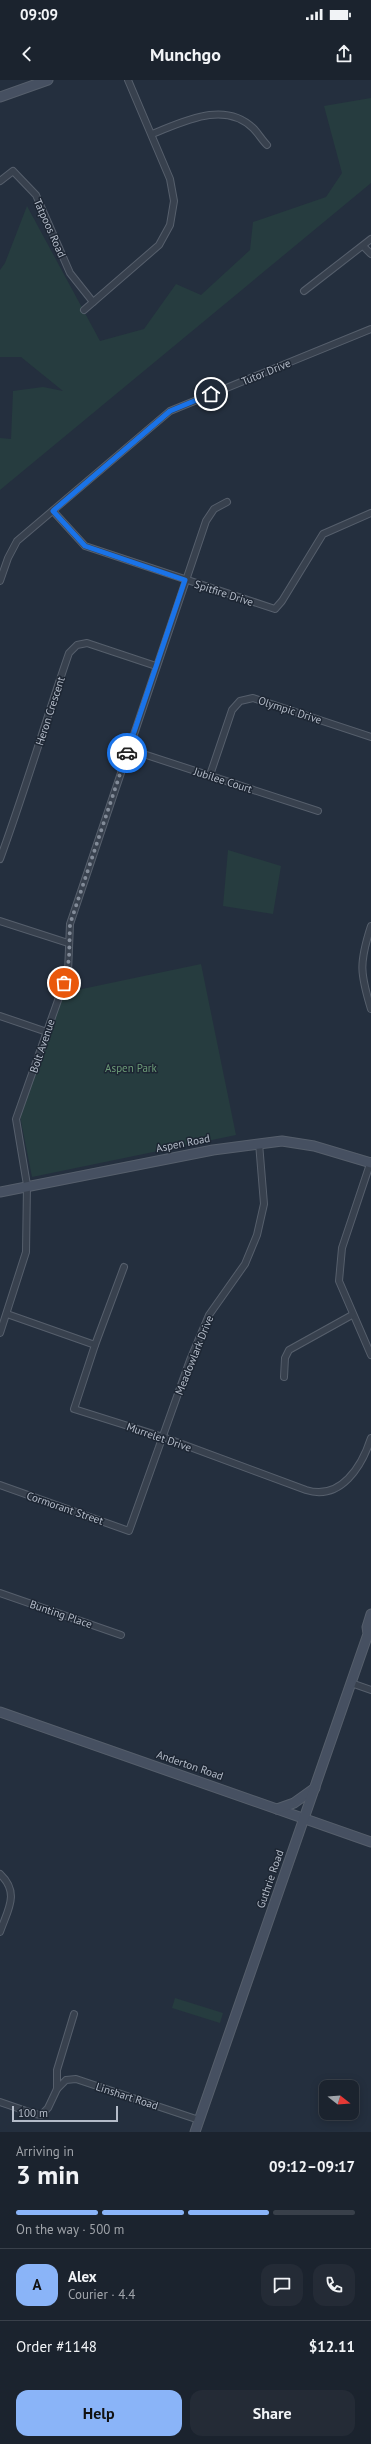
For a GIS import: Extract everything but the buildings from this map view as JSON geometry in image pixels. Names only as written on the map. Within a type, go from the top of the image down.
[{"type":"street","points":[[0,98],[48,80]]},
{"type":"street","points":[[84,310],[159,245],[170,225],[174,201],[170,179],[128,80]]},
{"type":"street","points":[[152,134],[200,116],[216,114],[236,118],[253,128],[266,145]]},
{"type":"street","name":"Tatpoos Road","points":[[0,181],[13,171],[36,195],[70,274],[93,302]]},
{"type":"street","points":[[304,291],[371,239]]},
{"type":"street","points":[[363,246],[371,254]]},
{"type":"street","name":"Tutor Drive","points":[[0,581],[8,558],[17,541],[170,411],[371,329]]},
{"type":"street","name":"Bolt Avenue","points":[[0,1333],[24,1261],[27,1185],[16,1118],[68,972],[68,943],[70,924],[185,580],[206,521],[214,509],[227,502]]},
{"type":"street","name":"Spitfire Drive","points":[[53,511],[85,546],[275,609],[282,601],[323,534],[371,513]]},
{"type":"street","name":"Heron Crescent","points":[[0,859],[19,809],[46,719],[70,653],[77,645],[87,643],[156,666]]},
{"type":"street","name":"Olympic Drive","points":[[210,775],[232,710],[240,701],[253,698],[371,737]]},
{"type":"street","name":"Jubilee Court","points":[[128,749],[318,811]]},
{"type":"street","points":[[0,921],[68,943]]},
{"type":"street","points":[[371,926],[363,949],[361,978],[371,1008]]},
{"type":"street","points":[[0,1016],[47,1032]]},
{"type":"street","name":"Aspen Road","points":[[0,1192],[27,1185],[259,1143],[282,1141],[314,1146],[371,1162]]},
{"type":"street","name":"Meadowlark Drive","points":[[132,1529],[162,1437],[190,1360],[209,1315],[245,1264],[257,1235],[264,1204],[259,1143]]},
{"type":"street","points":[[371,1162],[342,1248],[339,1281],[352,1315],[371,1355]]},
{"type":"street","points":[[7,1314],[95,1346],[124,1267]]},
{"type":"street","points":[[284,1377],[285,1358],[289,1350],[352,1315]]},
{"type":"street","name":"Murrelet Drive","points":[[95,1346],[74,1409],[162,1437],[306,1490],[329,1492],[341,1486],[349,1479],[365,1453],[371,1438]]},
{"type":"street","name":"Cormorant Street","points":[[0,1485],[132,1529]]},
{"type":"street","name":"Bunting Place","points":[[0,1593],[121,1635]]},
{"type":"street","name":"Guthrie Road","points":[[195,2132],[370,1632],[367,1627],[371,1614]]},
{"type":"street","points":[[351,1683],[371,1690]]},
{"type":"street","name":"Anderton Road","points":[[0,1712],[371,1842]]},
{"type":"street","points":[[277,1808],[294,1803],[315,1788]]},
{"type":"street","points":[[0,1874],[8,1882],[12,1894],[0,1932]]},
{"type":"street","points":[[0,2102],[35,2114],[42,2114],[48,2108],[57,2089],[57,2070],[74,2014]]},
{"type":"street","name":"Linshart Road","points":[[57,2089],[66,2080],[76,2079],[199,2120]]},
{"type":"green space","points":[[371,98],[371,183],[0,490],[0,438],[11,439],[13,391],[43,387],[63,391],[21,357],[0,357],[0,270],[5,263],[27,206],[100,341],[144,329],[176,284],[201,295],[250,250],[253,222],[326,197],[342,173],[324,106]]},
{"type":"green space","points":[[228,850],[281,866],[273,914],[223,906]]},
{"type":"green space","name":"Aspen Park","points":[[201,964],[236,1135],[32,1177],[20,1116],[63,993]]},
{"type":"green space","points":[[175,1998],[223,2013],[220,2023],[172,2008]]},
{"type":"way so far","points":[[64,983],[68,972],[68,943],[70,924],[127,753]]},
{"type":"route","points":[[127,753],[185,580],[85,546],[53,511],[170,411],[211,394]]}]
